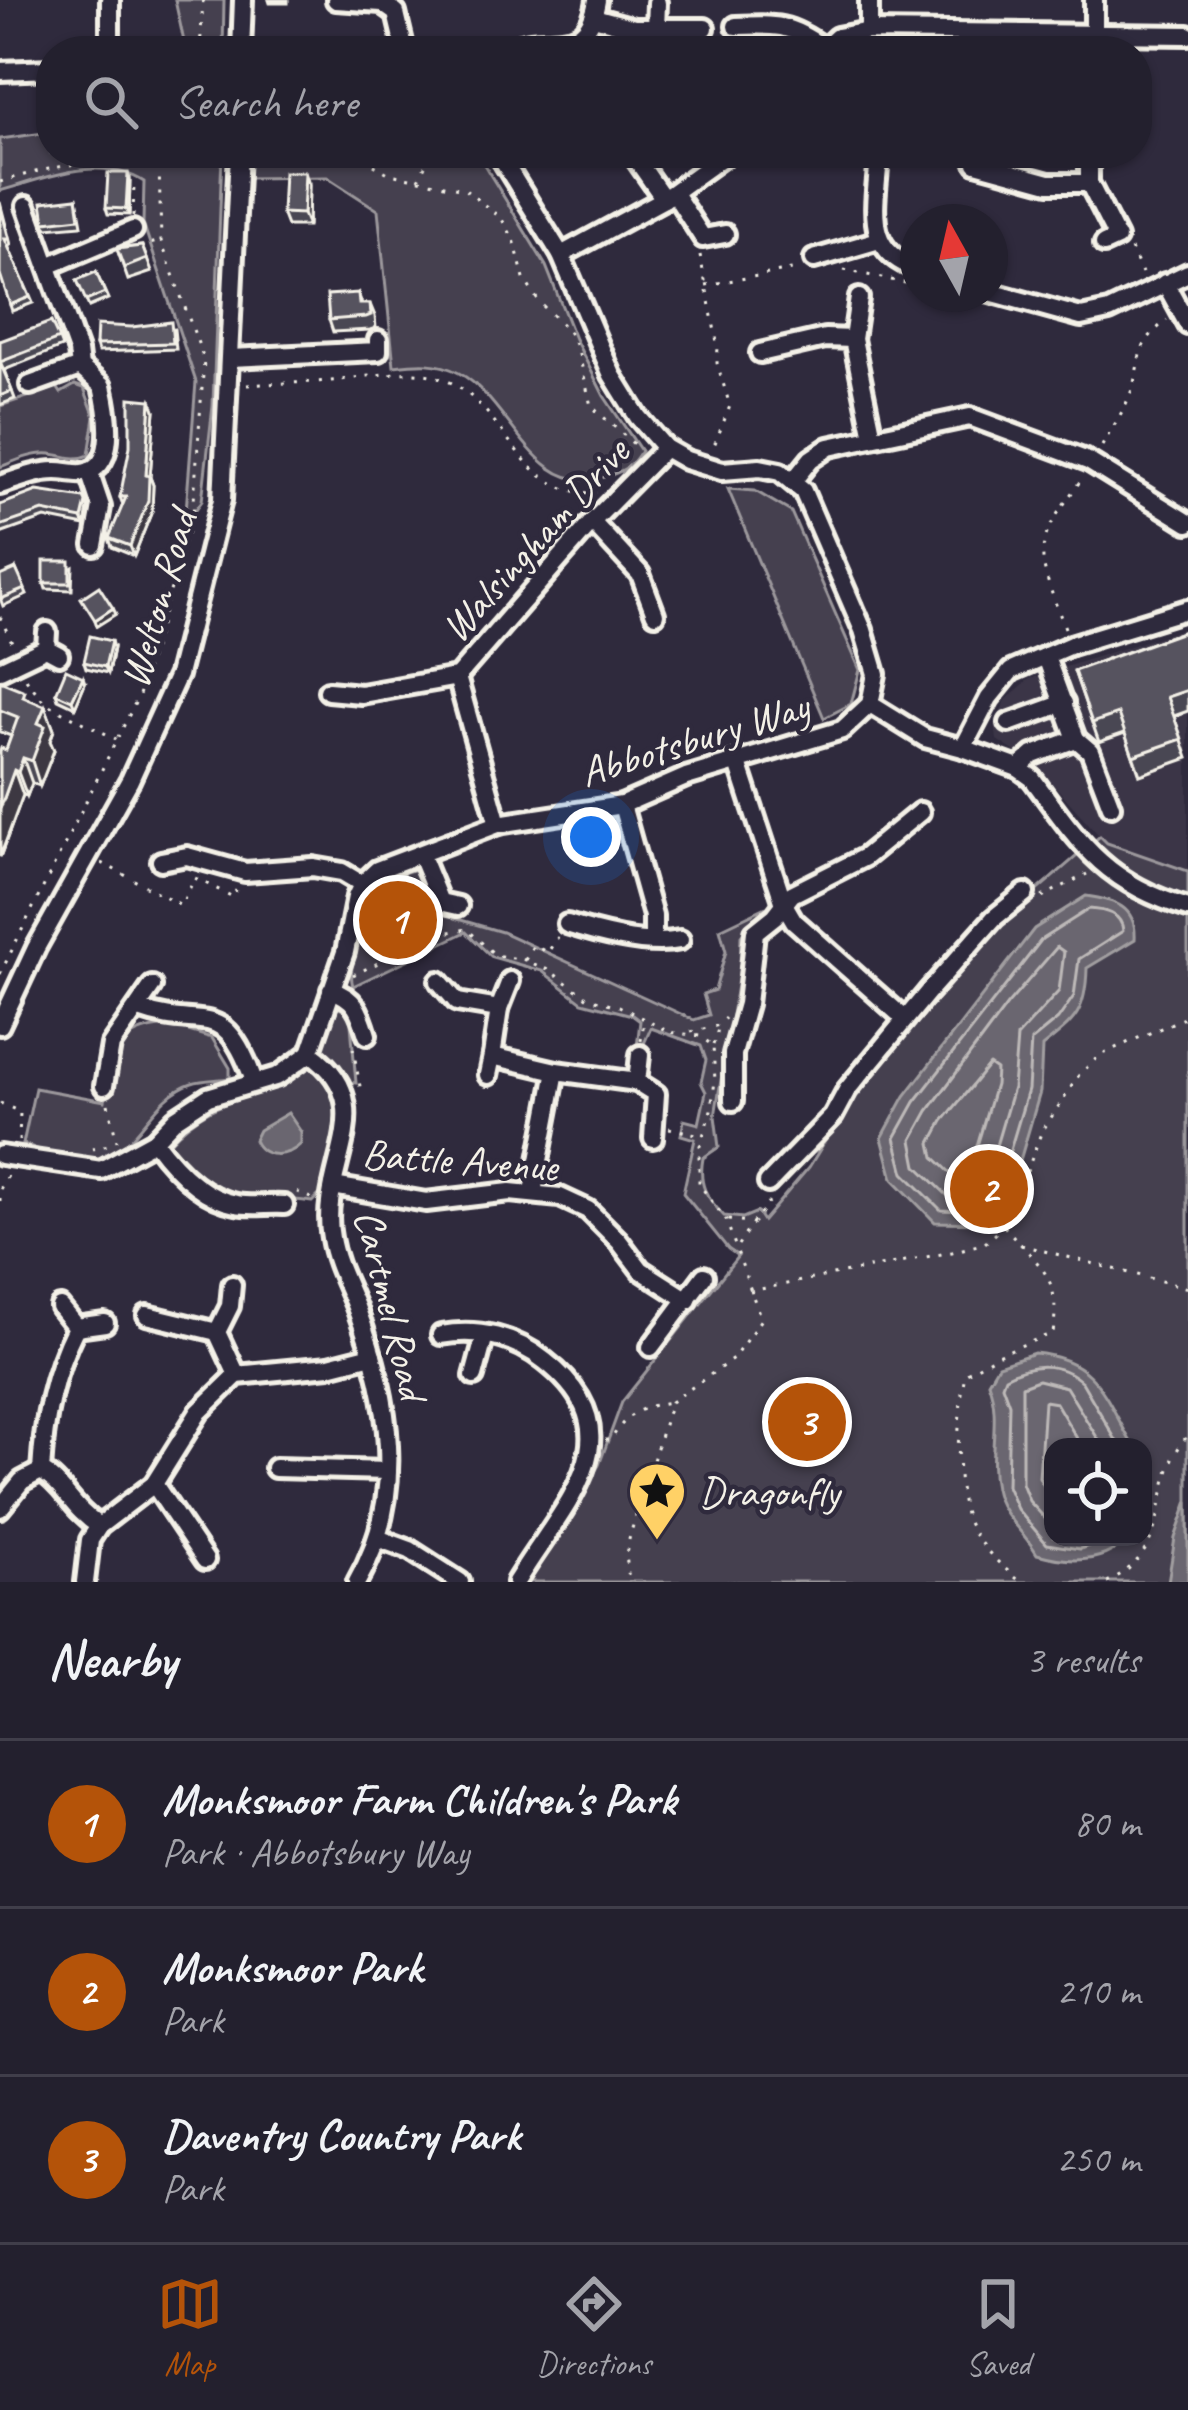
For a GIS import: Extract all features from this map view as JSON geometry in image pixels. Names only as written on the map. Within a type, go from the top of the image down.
[{"type":"street","points":[[110,0],[110,36]]},
{"type":"street","points":[[241,36],[242,0]]},
{"type":"street","points":[[336,0],[382,3],[396,13],[401,36]]},
{"type":"street","points":[[868,0],[869,31]]},
{"type":"street","points":[[1090,36],[1094,0]]},
{"type":"street","points":[[656,28],[657,3]]},
{"type":"street","points":[[577,36],[595,9],[634,28],[705,28]]},
{"type":"street","points":[[736,26],[771,24],[796,29],[805,36]]},
{"type":"street","points":[[842,36],[869,31],[891,36]]},
{"type":"street","points":[[1152,37],[1188,35]]},
{"type":"street","points":[[0,70],[36,69]]},
{"type":"street","name":"Welton Road","points":[[0,1025],[36,948],[90,857],[157,727],[178,675],[222,500],[238,168]]},
{"type":"street","points":[[507,168],[561,255],[612,375],[661,453],[722,471],[760,469],[794,480],[829,447],[970,417],[1088,461],[1188,523]]},
{"type":"street","points":[[645,168],[703,238],[725,234]]},
{"type":"street","points":[[561,255],[669,196],[707,168]]},
{"type":"street","points":[[880,168],[883,248]]},
{"type":"street","points":[[993,168],[1069,186],[1089,183]]},
{"type":"street","points":[[1089,168],[1089,183],[1117,238],[1104,244]]},
{"type":"street","points":[[0,484],[56,471],[78,474],[96,468],[104,456],[107,406],[102,386],[80,367],[26,206]]},
{"type":"street","points":[[45,258],[133,230]]},
{"type":"street","points":[[808,265],[883,248],[900,258]]},
{"type":"street","points":[[1008,297],[1081,317],[1109,311],[1188,273]]},
{"type":"street","points":[[1165,283],[1188,325]]},
{"type":"street","points":[[859,298],[853,340],[873,436]]},
{"type":"street","points":[[760,353],[825,338],[853,340]]},
{"type":"street","points":[[230,358],[378,351],[378,340]]},
{"type":"street","points":[[30,385],[80,367]]},
{"type":"street","name":"Walsingham Drive","points":[[328,691],[361,694],[458,677],[592,522],[661,453]]},
{"type":"street","points":[[89,471],[101,507],[94,545]]},
{"type":"street","name":"Abbotsbury Way","points":[[362,884],[377,870],[498,824],[622,805],[737,760],[842,730],[870,704],[876,674],[863,630],[810,503],[794,480]]},
{"type":"street","points":[[592,522],[640,574],[655,614]]},
{"type":"street","points":[[963,748],[988,698],[1011,671],[1071,644],[1188,609]]},
{"type":"street","points":[[0,670],[50,645]]},
{"type":"street","points":[[1046,657],[1076,740],[1090,751],[1111,806]]},
{"type":"street","name":"Walsingham Drive","points":[[458,677],[498,824]]},
{"type":"street","points":[[1009,723],[1064,703]]},
{"type":"street","points":[[870,704],[925,738],[1025,774],[1100,866],[1148,894],[1188,908]]},
{"type":"street","points":[[1025,774],[1033,755],[1076,740]]},
{"type":"street","points":[[737,760],[784,904],[794,921],[905,1019]]},
{"type":"street","points":[[622,805],[652,916],[653,939]]},
{"type":"street","points":[[733,1100],[734,1054],[747,1004],[755,932],[807,883],[865,857],[920,812]]},
{"type":"street","points":[[0,1136],[1,1157],[101,1170],[154,1141],[176,1118],[208,1097],[278,1076],[310,1053],[339,992],[362,884],[343,872],[314,867],[245,872],[188,856],[161,861]]},
{"type":"street","points":[[421,856],[440,902],[458,906]]},
{"type":"street","points":[[767,1184],[833,1116],[865,1068],[982,931],[1025,893]]},
{"type":"street","points":[[567,924],[615,938],[680,940]]},
{"type":"street","points":[[440,981],[457,1002],[499,1009]]},
{"type":"street","points":[[488,1076],[499,1009],[510,982]]},
{"type":"street","points":[[104,1086],[111,1045],[152,986]]},
{"type":"street","points":[[339,992],[357,1005],[367,1035]]},
{"type":"street","points":[[140,1009],[158,1016],[183,1015],[212,1022],[229,1031],[242,1046],[254,1081]]},
{"type":"street","name":"Cartmel Road","points":[[310,1053],[338,1078],[346,1095],[348,1116],[328,1206],[339,1269],[372,1355],[388,1441],[387,1510],[380,1539],[357,1582]]},
{"type":"street","points":[[637,1082],[640,1054]]},
{"type":"street","points":[[492,1056],[637,1082],[656,1094],[654,1132]]},
{"type":"street","points":[[533,1192],[556,1071]]},
{"type":"street","points":[[154,1141],[175,1169],[216,1197],[236,1204],[283,1195]]},
{"type":"street","name":"Battle Avenue","points":[[333,1186],[426,1202],[533,1192],[560,1197],[588,1210],[620,1240],[641,1270],[688,1300]]},
{"type":"street","points":[[651,1347],[704,1276]]},
{"type":"street","points":[[217,1332],[230,1306],[232,1285]]},
{"type":"street","points":[[59,1306],[76,1327]]},
{"type":"street","points":[[147,1315],[217,1332]]},
{"type":"street","points":[[76,1327],[105,1323]]},
{"type":"street","points":[[41,1471],[43,1428],[56,1374],[76,1327]]},
{"type":"street","points":[[441,1334],[464,1330],[510,1339],[567,1378],[583,1399],[593,1430],[590,1456],[516,1582]]},
{"type":"street","points":[[217,1332],[237,1375]]},
{"type":"street","points":[[475,1376],[484,1335]]},
{"type":"street","points":[[85,1582],[90,1540],[99,1526],[154,1484],[199,1412],[237,1375],[329,1366],[372,1355]]},
{"type":"street","points":[[274,1468],[388,1471]]},
{"type":"street","points":[[0,1508],[22,1481],[41,1471]]},
{"type":"street","points":[[41,1471],[51,1476],[78,1513],[99,1526]]},
{"type":"street","points":[[154,1484],[205,1560]]},
{"type":"street","points":[[380,1539],[410,1550],[460,1582]]},
{"type":"path","points":[[201,36],[203,0]]},
{"type":"path","points":[[0,182],[55,168]]},
{"type":"path","points":[[0,974],[139,695],[188,534],[204,360],[161,241],[160,168]]},
{"type":"path","points":[[379,168],[464,189],[501,218],[514,239],[524,279],[578,350],[591,406],[622,436],[661,453]]},
{"type":"path","points":[[417,181],[424,168]]},
{"type":"path","points":[[133,230],[134,184]]},
{"type":"path","points":[[696,241],[730,406],[705,466]]},
{"type":"path","points":[[878,276],[883,248]]},
{"type":"path","points":[[703,285],[789,273],[808,265]]},
{"type":"path","points":[[789,273],[808,265]]},
{"type":"path","points":[[837,268],[900,282]]},
{"type":"path","points":[[228,386],[416,372],[449,382],[482,406],[536,476],[573,494],[605,493],[631,479]]},
{"type":"path","points":[[0,617],[22,672],[45,703],[117,740]]},
{"type":"path","points":[[90,857],[182,905],[195,878],[233,898],[245,872]]},
{"type":"path","points":[[419,891],[422,908],[438,934]]},
{"type":"path","points":[[525,960],[532,946],[548,952],[567,924]]},
{"type":"path","points":[[339,992],[351,976],[438,934],[467,929],[496,955],[550,971],[587,998],[619,1006],[669,1032],[719,1025],[747,1004]]},
{"type":"path","points":[[750,1291],[985,1243],[1003,1226],[1041,1133],[1078,1075],[1100,1054],[1188,1016]]},
{"type":"path","points":[[640,1054],[645,1019]]},
{"type":"path","points":[[592,1440],[610,1440],[623,1419],[650,1404],[671,1402],[734,1359],[761,1319],[726,1220],[699,1184],[702,1136],[713,1096],[712,1046],[719,1025]]},
{"type":"path","points":[[689,1032],[712,1046]]},
{"type":"path","points":[[80,1153],[117,1143],[104,1086]]},
{"type":"path","points":[[654,1132],[702,1136]]},
{"type":"path","points":[[283,1195],[328,1206]]},
{"type":"path","points":[[737,1246],[754,1222]]},
{"type":"path","points":[[1003,1226],[1046,1274],[1059,1299],[1053,1333],[986,1360],[965,1374],[960,1444],[966,1516],[999,1564],[1021,1582]]},
{"type":"path","points":[[1021,1245],[1188,1288]]},
{"type":"path","points":[[372,1355],[441,1334]]},
{"type":"path","points":[[629,1582],[630,1535],[671,1402]]},
{"type":"path","points":[[1107,1582],[1124,1574],[1151,1543],[1173,1463],[1188,1435]]},
{"type":"shaded area","points":[[175,0],[224,0],[223,36],[183,36]]},
{"type":"shaded area","points":[[36,134],[36,168],[221,168],[213,406],[202,501],[185,524],[196,382],[143,223],[144,182],[127,174],[91,169],[0,191],[0,139]]},
{"type":"shaded area","points":[[249,168],[486,168],[546,266],[604,396],[641,451],[634,461],[604,477],[580,480],[559,473],[459,373],[427,364],[394,366],[378,210],[327,177],[249,178]]},
{"type":"shaded area","points":[[75,385],[84,388],[95,417],[89,455],[38,454],[0,467],[0,406],[57,387],[61,393]]},
{"type":"shaded area","points":[[728,489],[755,491],[791,512],[860,670],[851,704],[824,718]]},
{"type":"shaded area","points":[[1188,627],[1188,871],[1106,843],[1037,766],[997,740],[995,723],[1006,700],[1029,679]]},
{"type":"shaded area","points":[[1100,836],[1107,843],[1188,871],[1188,1582],[527,1582],[599,1465],[622,1402],[738,1256],[683,1193],[695,1139],[681,1135],[684,1120],[699,1124],[706,1060],[701,1046],[651,1028],[642,1048],[637,1047],[640,1021],[632,1015],[582,1002],[542,971],[492,957],[466,932],[353,986],[355,949],[376,892],[390,878],[419,868],[454,918],[502,932],[694,1020],[709,1015],[703,994],[715,990],[726,951],[720,929],[766,907],[741,936],[715,1116],[719,1147],[703,1158],[703,1183],[724,1216],[743,1218],[757,1212],[763,1221],[809,1167],[854,1094],[995,927]]},
{"type":"shaded area","points":[[333,1006],[350,1012],[356,1083],[349,1082],[322,1049]]},
{"type":"shaded area","points":[[172,1026],[212,1038],[230,1068],[230,1078],[196,1082],[178,1090],[123,1147],[97,1161],[69,1160],[23,1144],[35,1088],[105,1101],[116,1056],[129,1038]]},
{"type":"shaded area","points":[[309,1068],[321,1070],[330,1084],[337,1114],[322,1192],[312,1202],[215,1190],[185,1166],[168,1144],[205,1113],[280,1086]]},
{"type":"water","points":[[1086,896],[1128,912],[1135,939],[1087,968],[1077,1014],[1042,1047],[1040,1092],[1007,1205],[986,1223],[935,1222],[893,1179],[882,1138],[905,1096],[1034,929]]},
{"type":"water","points":[[288,1113],[301,1132],[301,1144],[282,1154],[263,1151],[254,1140],[259,1130]]},
{"type":"water","points":[[1034,1353],[1055,1357],[1085,1372],[1105,1395],[1129,1438],[1044,1438],[1044,1546],[1119,1546],[1109,1553],[1074,1560],[1037,1554],[1007,1515],[993,1475],[994,1409],[988,1382],[998,1365]]},
{"type":"water","points":[[1188,1501],[1188,1582],[1168,1582],[1175,1538]]},
{"type":"building","points":[[284,172],[305,172],[303,214],[282,213]]},
{"type":"building","points":[[108,173],[128,173],[126,209],[106,208]]},
{"type":"building","points":[[77,198],[80,218],[45,222],[42,202]]},
{"type":"building","points":[[0,205],[9,239],[5,239],[30,297],[10,305],[0,274]]},
{"type":"building","points":[[142,246],[147,259],[124,268],[117,249]]},
{"type":"building","points":[[96,272],[105,293],[86,301],[77,280]]},
{"type":"building","points":[[358,293],[359,304],[370,304],[371,315],[329,320],[327,295]]},
{"type":"building","points":[[51,322],[59,339],[0,362],[0,341]]},
{"type":"building","points":[[171,322],[173,343],[96,345],[97,325]]},
{"type":"building","points":[[0,362],[12,391],[0,396]]},
{"type":"building","points":[[130,398],[151,400],[148,501],[130,546],[109,538],[126,497],[120,497],[130,446]]},
{"type":"building","points":[[37,491],[84,498],[82,519],[43,511],[0,526],[0,505]]},
{"type":"building","points":[[44,561],[70,561],[70,583],[44,583]]},
{"type":"building","points":[[16,569],[25,589],[1,599],[0,576]]},
{"type":"building","points":[[99,586],[113,608],[95,620],[81,598]]},
{"type":"building","points":[[1188,630],[1188,690],[1167,697],[1182,739],[1133,756],[1118,714],[1092,723],[1074,671]]},
{"type":"building","points":[[90,636],[111,641],[105,667],[84,662]]},
{"type":"building","points":[[66,669],[83,677],[72,700],[56,693]]},
{"type":"building","points":[[0,681],[45,706],[38,723],[45,726],[32,761],[23,758],[18,772],[14,770],[0,809],[0,751],[6,750],[18,717],[0,710]]},
{"type":"place","name":"Monksmoor Farm Children's Park","points":[[398,920]]},
{"type":"place","name":"Monksmoor Park","points":[[989,1189]]},
{"type":"place","name":"Daventry Country Park","points":[[807,1422]]},
{"type":"place","name":"Dragonfly","points":[[657,1542]]}]
